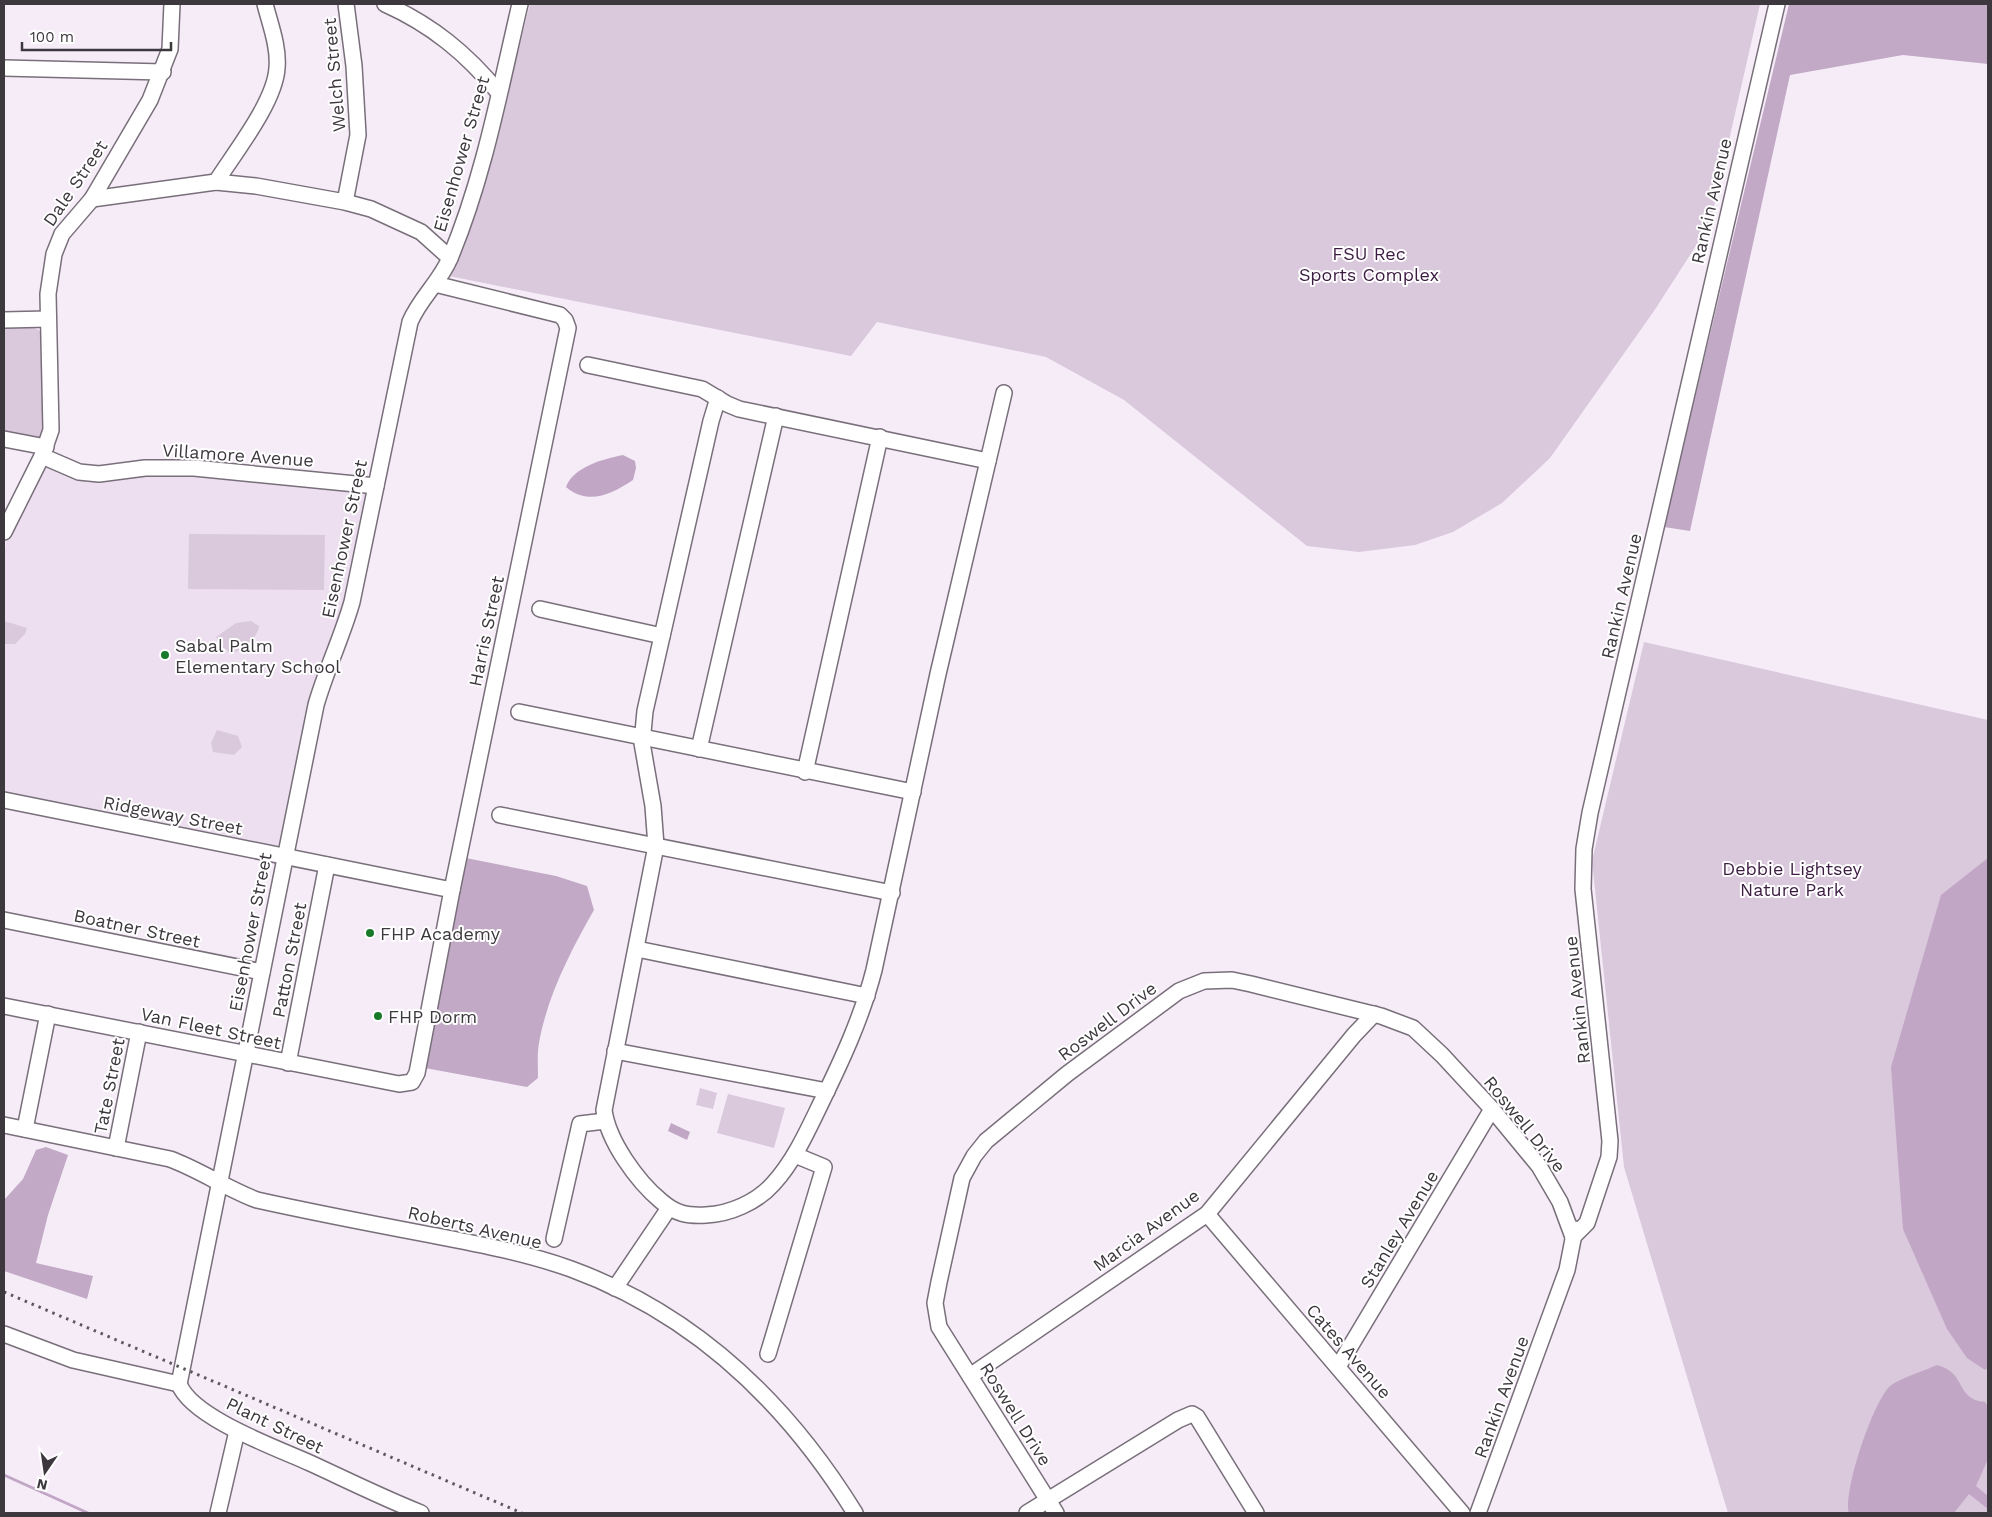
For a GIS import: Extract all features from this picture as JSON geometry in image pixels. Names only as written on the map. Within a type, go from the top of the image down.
[{"type":"street","name":"Dale Street","points":[[4,532],[44,452],[51,430],[48,294],[58,243],[92,199],[150,100],[163,72],[170,50],[172,4]]},
{"type":"street","points":[[216,182],[267,101],[274,85],[277,66],[274,42],[265,4]]},
{"type":"street","name":"Welch Street","points":[[346,4],[354,66],[358,135],[346,202]]},
{"type":"street","points":[[385,4],[451,43],[476,65],[499,93]]},
{"type":"street","name":"Eisenhower Street","points":[[179,1384],[284,856],[316,705],[324,675],[345,626],[352,602],[410,322],[415,310],[435,284],[450,258],[479,173],[520,4]]},
{"type":"street","name":"Rankin Avenue","points":[[1478,1513],[1567,1270],[1576,1227],[1593,1202],[1609,1157],[1610,1141],[1583,888],[1584,849],[1603,755],[1777,4]]},
{"type":"street","points":[[4,68],[163,72]]},
{"type":"street","points":[[92,199],[216,182],[256,186],[346,202],[371,210],[421,232],[450,258]]},
{"type":"street","name":"Harris Street","points":[[412,1082],[417,1073],[452,890],[568,328],[565,320],[560,315],[435,284]]},
{"type":"street","points":[[4,320],[48,319]]},
{"type":"street","points":[[588,365],[702,389],[740,409],[988,461]]},
{"type":"street","points":[[718,398],[645,711],[642,738],[653,806],[656,846],[604,1110],[605,1121],[610,1134],[626,1160],[654,1196],[669,1208],[688,1216],[712,1215],[742,1206],[772,1186],[795,1155],[827,1091],[861,1015],[892,893],[913,792],[1004,393]]},
{"type":"street","points":[[699,750],[776,416]]},
{"type":"street","points":[[805,772],[880,437]]},
{"type":"street","name":"Villamore Avenue","points":[[4,439],[44,452],[80,472],[99,474],[145,468],[194,468],[376,486]]},
{"type":"street","points":[[540,609],[662,636]]},
{"type":"street","points":[[519,712],[805,772],[913,792]]},
{"type":"street","name":"Ridgeway Street","points":[[4,800],[452,890]]},
{"type":"street","points":[[500,815],[892,893]]},
{"type":"street","name":"Patton Street","points":[[288,1062],[327,865]]},
{"type":"street","name":"Boatner Street","points":[[4,920],[262,972]]},
{"type":"street","points":[[637,949],[867,996]]},
{"type":"street","name":"Roswell Drive","points":[[1056,1513],[939,1327],[935,1303],[962,1178],[974,1156],[986,1142],[1067,1074],[1190,985],[1217,979],[1232,980],[1374,1014],[1413,1028],[1442,1055],[1492,1109],[1539,1166],[1552,1185],[1573,1237]]},
{"type":"street","name":"Van Fleet Street","points":[[4,1006],[399,1084],[412,1082]]},
{"type":"street","points":[[25,1129],[48,1014]]},
{"type":"street","name":"Marcia Avenue","points":[[970,1376],[1207,1214],[1354,1035],[1374,1014]]},
{"type":"street","name":"Tate Street","points":[[116,1148],[139,1032]]},
{"type":"street","points":[[615,1051],[827,1091]]},
{"type":"street","name":"Stanley Avenue","points":[[1338,1367],[1492,1109]]},
{"type":"street","points":[[554,1239],[580,1124],[605,1121]]},
{"type":"street","name":"Roberts Avenue","points":[[4,1125],[170,1160],[190,1167],[219,1183],[257,1200],[463,1241],[570,1269],[615,1288],[671,1318],[736,1367],[788,1420],[814,1452],[855,1513]]},
{"type":"street","points":[[190,1167],[213,1166],[225,1153]]},
{"type":"street","points":[[768,1354],[824,1167],[795,1155]]},
{"type":"street","points":[[615,1288],[669,1208]]},
{"type":"street","name":"Cates Avenue","points":[[1207,1214],[1462,1513]]},
{"type":"street","points":[[4,1334],[73,1360],[179,1384]]},
{"type":"street","name":"Plant Street","points":[[179,1384],[191,1401],[238,1431],[421,1513]]},
{"type":"street","points":[[1027,1513],[1178,1420],[1192,1414],[1197,1417],[1256,1513]]},
{"type":"street","points":[[218,1513],[238,1431]]},
{"type":"shaded area","points":[[1789,4],[1988,4],[1988,64],[1903,55],[1790,75],[1690,531],[1664,527]]},
{"type":"shaded area","points":[[623,455],[635,461],[636,468],[633,480],[617,490],[591,497],[574,493],[566,487],[575,474],[582,469]]},
{"type":"shaded area","name":"Sabal Palm Elementary School","points":[[44,463],[66,471],[186,472],[368,491],[355,561],[281,844],[275,847],[4,794],[4,552],[8,536]]},
{"type":"shaded area","points":[[461,857],[556,876],[587,886],[594,910],[577,941],[554,991],[539,1043],[538,1078],[527,1087],[425,1068]]},
{"type":"shaded area","points":[[1988,858],[1988,1368],[1985,1370],[1967,1358],[1947,1329],[1903,1229],[1891,1067],[1941,895]]},
{"type":"shaded area","points":[[671,1123],[690,1132],[687,1140],[668,1131]]},
{"type":"shaded area","points":[[46,1147],[68,1155],[48,1215],[36,1263],[93,1276],[87,1299],[4,1271],[4,1200],[23,1179],[36,1150]]},
{"type":"shaded area","points":[[1937,1365],[1953,1374],[1969,1396],[1975,1400],[1985,1402],[1988,1407],[1988,1459],[1976,1486],[1988,1496],[1988,1509],[1969,1494],[1954,1513],[1849,1513],[1850,1486],[1855,1467],[1868,1427],[1883,1395],[1894,1383]]},
{"type":"green space","name":"FSU Rec Sports Complex","points":[[530,4],[1760,4],[1710,224],[1654,311],[1550,458],[1502,503],[1453,532],[1415,545],[1359,552],[1307,546],[1124,400],[1046,357],[877,322],[851,356],[449,276],[476,213]]},
{"type":"green space","points":[[31,327],[41,333],[45,354],[44,436],[34,439],[4,434],[4,328]]},
{"type":"green space","points":[[189,534],[325,535],[324,590],[188,589]]},
{"type":"green space","points":[[4,621],[27,628],[25,634],[15,644],[4,644]]},
{"type":"green space","points":[[251,621],[259,626],[258,630],[253,639],[244,647],[231,654],[220,645],[216,637],[236,623]]},
{"type":"green space","name":"Debbie Lightsey Nature Park","points":[[1644,642],[1988,720],[1988,1513],[1728,1513],[1624,1167],[1592,861]]},
{"type":"green space","points":[[217,730],[238,736],[242,747],[234,755],[213,752],[211,743]]},
{"type":"green space","points":[[700,1088],[717,1093],[713,1109],[696,1105]]},
{"type":"green space","points":[[728,1094],[785,1108],[774,1148],[717,1133]]},
{"type":"waterway","points":[[4,1475],[88,1513]]},
{"type":"railway","points":[[4,1292],[522,1513]]},
{"type":"place","name":"Sabal Palm Elementary School","points":[[165,655]]},
{"type":"place","name":"FHP Academy","points":[[370,933]]},
{"type":"place","name":"FHP Dorm","points":[[378,1016]]}]
